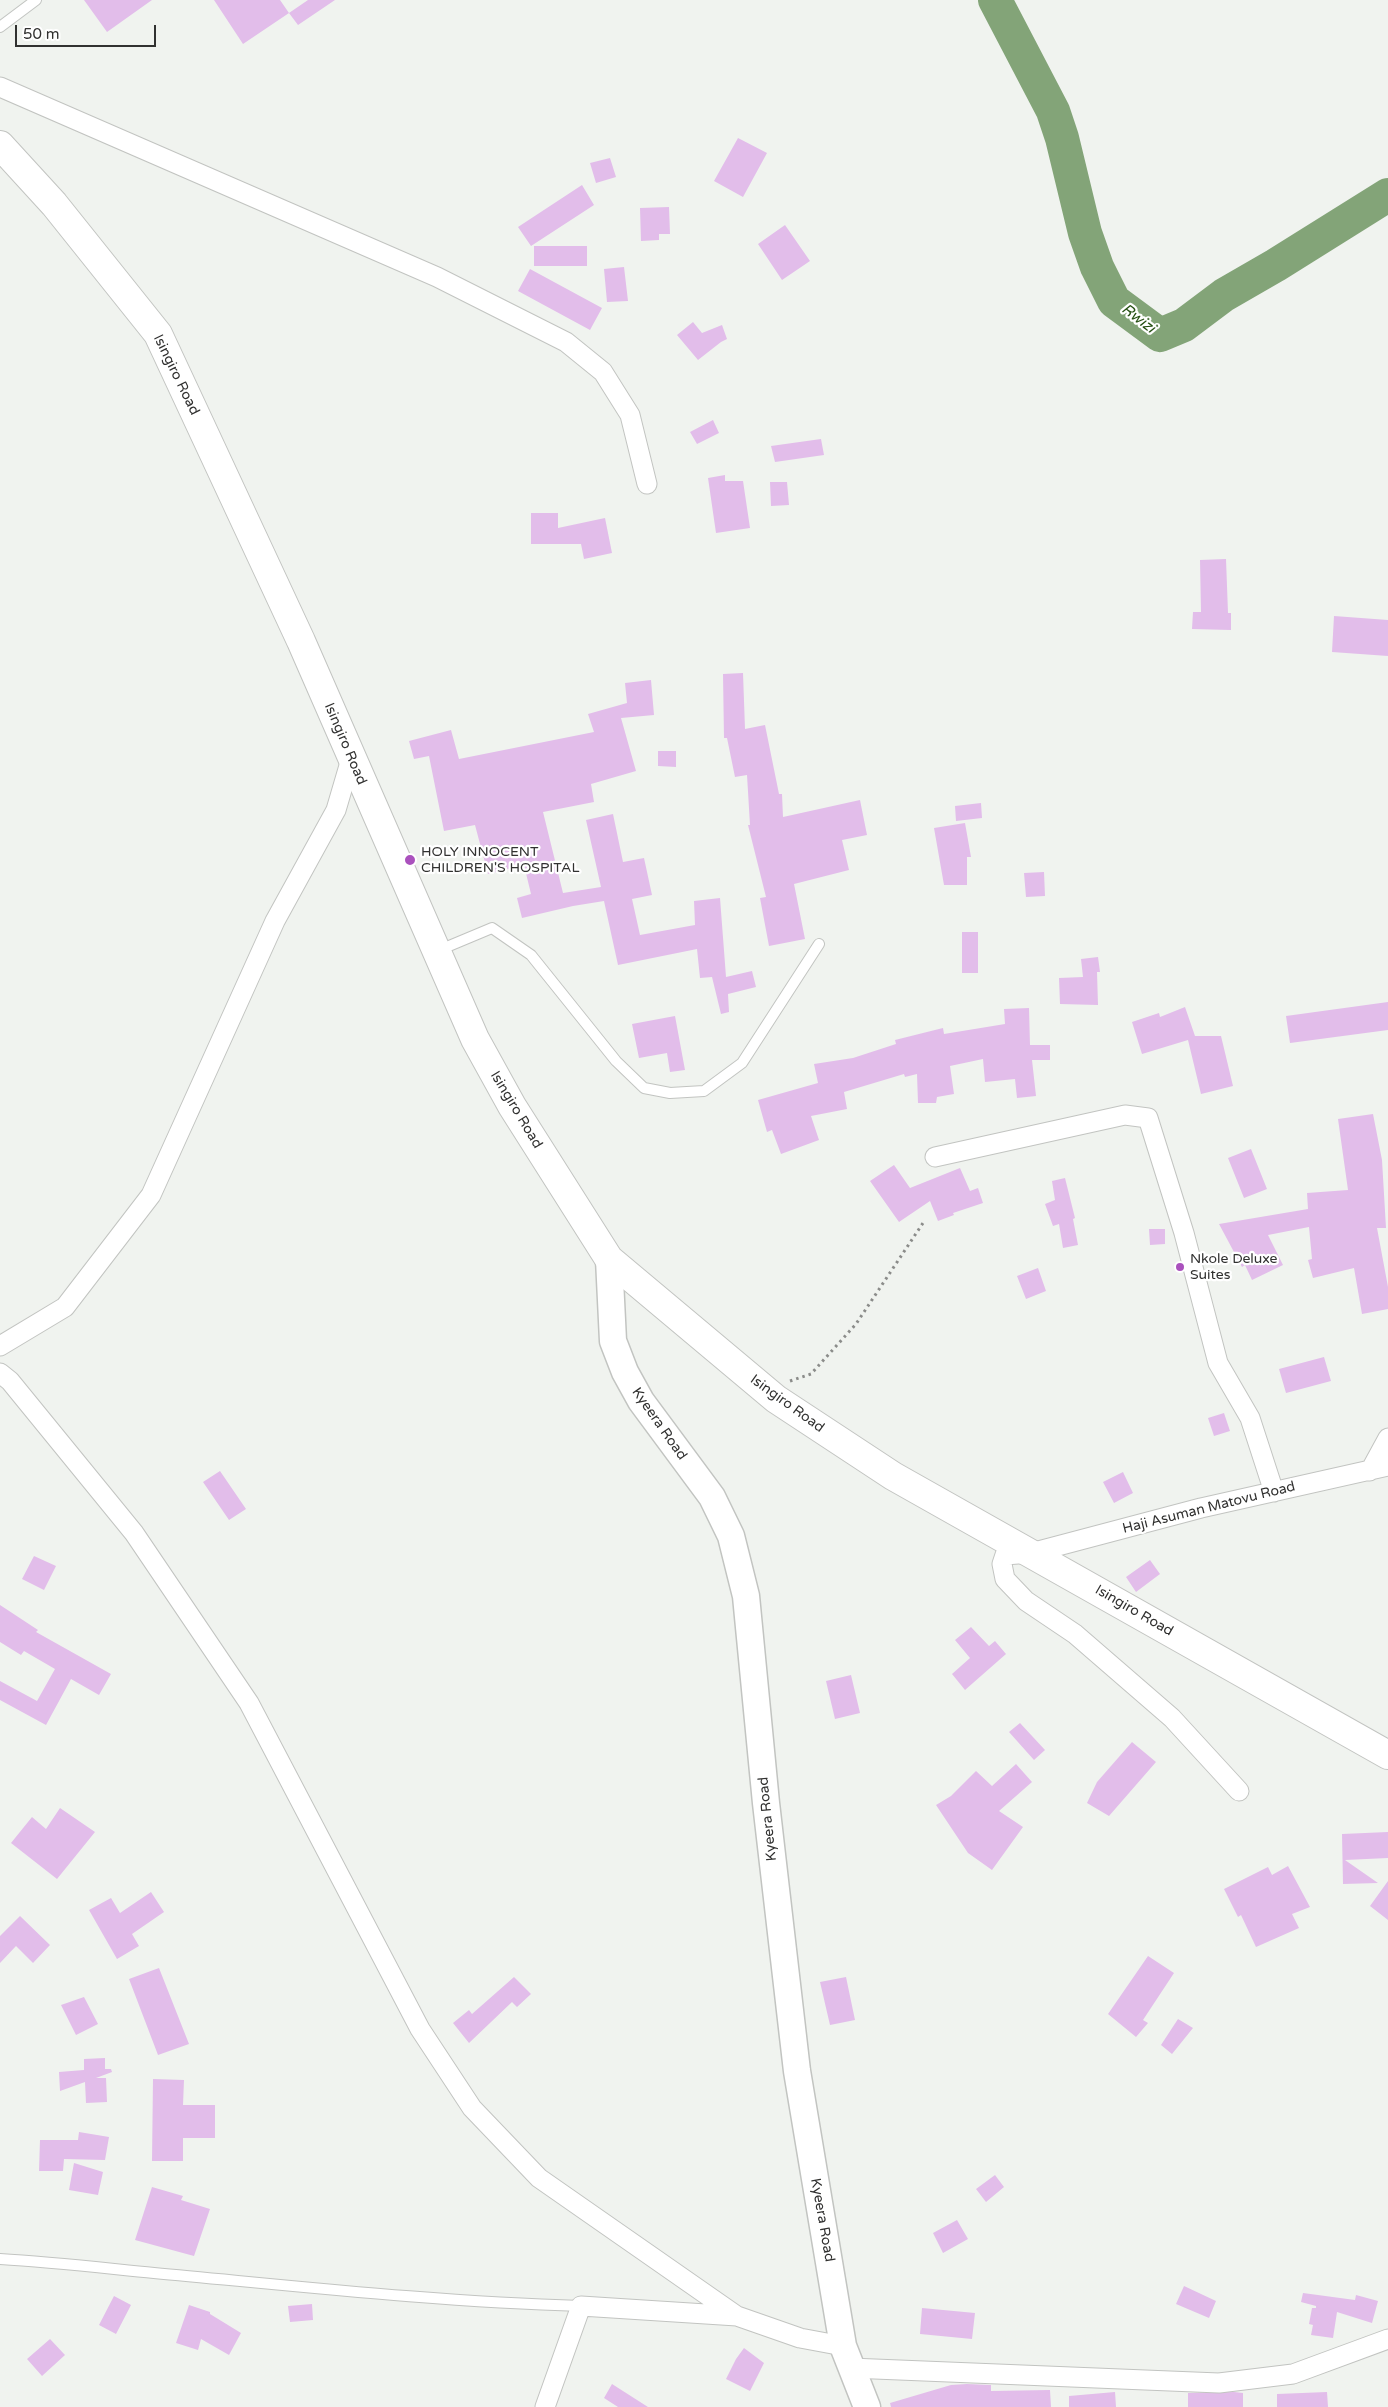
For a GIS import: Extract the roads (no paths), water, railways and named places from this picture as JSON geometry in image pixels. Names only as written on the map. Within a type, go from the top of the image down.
[{"type":"main road","name":"Isingiro Road","points":[[0,145],[54,204],[158,334],[301,641],[475,1039],[512,1106],[609,1259],[766,1391],[893,1476],[1388,1755]]},
{"type":"main road","name":"Kyeera Road","points":[[609,1259],[613,1341],[625,1372],[642,1401],[712,1497],[731,1536],[746,1596],[766,1803],[797,2071],[847,2357],[866,2407]]},
{"type":"street","points":[[0,88],[437,277],[566,342],[603,372],[630,415],[647,484]]},
{"type":"street","points":[[0,1346],[65,1306],[151,1195],[275,921],[336,810],[351,758]]},
{"type":"street","points":[[935,1157],[1125,1115],[1148,1118],[1184,1233],[1218,1363],[1250,1418],[1274,1492]]},
{"type":"street","points":[[0,1373],[10,1382],[134,1533],[250,1704],[420,2029],[472,2108],[539,2178],[737,2316]]},
{"type":"street","points":[[1379,1468],[1388,1438]]},
{"type":"street","name":"Haji Asuman Matovu Road","points":[[1239,1791],[1172,1718],[1075,1634],[1026,1601],[1005,1579],[1002,1564],[1005,1556],[1031,1553],[1192,1511],[1379,1468]]},
{"type":"street","points":[[545,2407],[580,2306],[737,2316],[847,2357],[1219,2382],[1294,2374],[1388,2339]]},
{"type":"lane","points":[[0,27],[36,0]]},
{"type":"lane","points":[[436,951],[492,928],[531,955],[616,1061],[644,1088],[670,1093],[704,1090],[742,1063],[819,944]]},
{"type":"lane","points":[[0,2260],[52,2262],[354,2290],[580,2306]]},
{"type":"waterway","name":"Rwizi","points":[[995,0],[1053,111],[1062,138],[1085,233],[1097,267],[1114,301],[1160,335],[1184,325],[1224,295],[1388,195]]},
{"type":"place","name":"HOLY INNOCENT CHILDREN'S HOSPITAL","points":[[410,860]]},
{"type":"place","name":"Nkole Deluxe Suites","points":[[1180,1267]]}]
